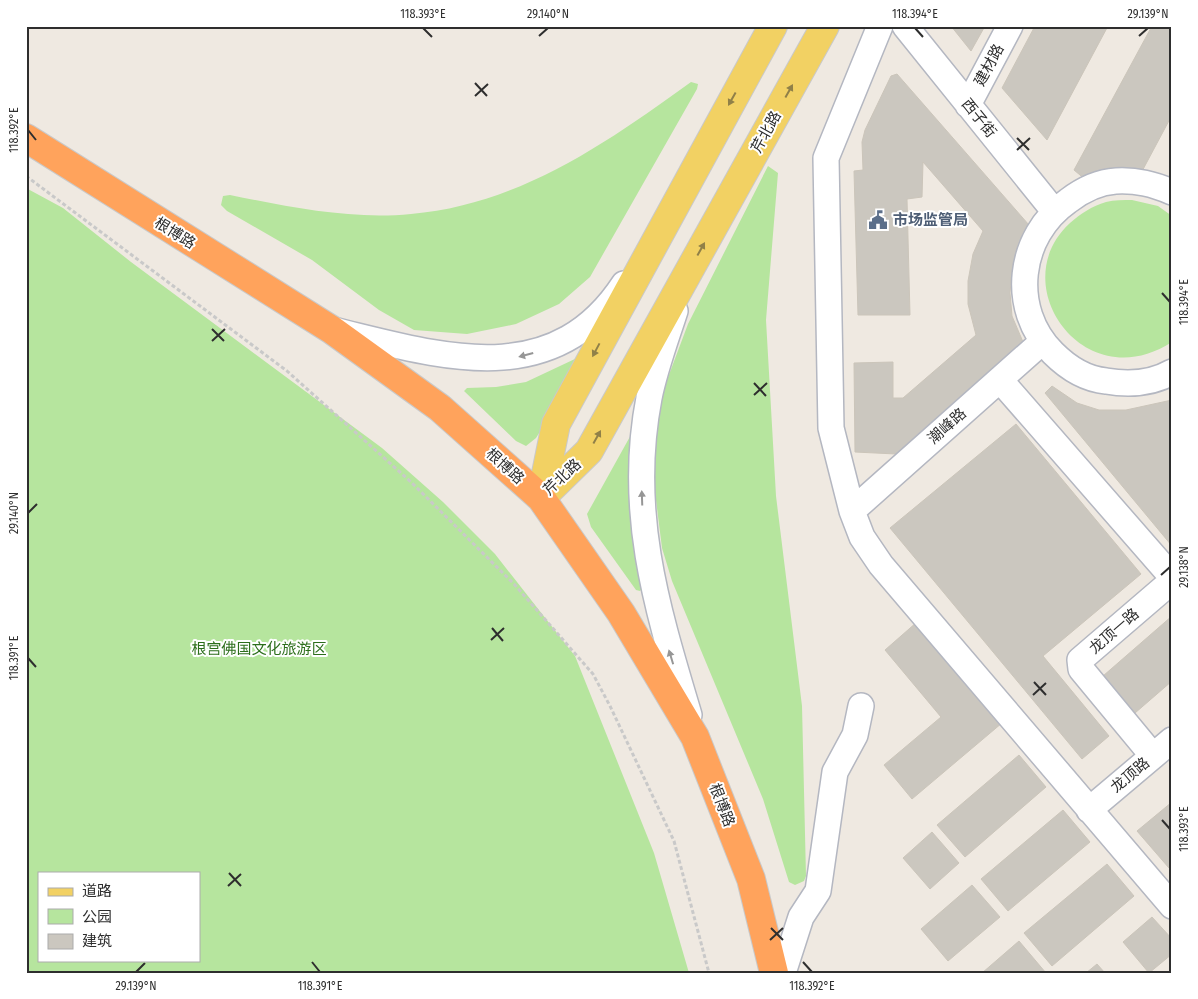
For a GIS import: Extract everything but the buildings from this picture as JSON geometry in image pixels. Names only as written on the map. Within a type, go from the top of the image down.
[{"type":"highway","name":"根博路","points":[[26,138],[332,330],[440,408],[541,498],[621,613],[695,737],[751,879],[774,973]]},
{"type":"main road","name":"芹北路","points":[[541,498],[556,424],[660,230],[773,26]]},
{"type":"main road","name":"芹北路","points":[[541,498],[589,451],[825,26]]},
{"type":"street","points":[[880,26],[826,158],[831,428],[852,511],[862,537],[881,565],[1172,906]]},
{"type":"street","name":"西子街","points":[[905,26],[1054,211]]},
{"type":"street","name":"建材路","points":[[968,104],[1010,26]]},
{"type":"street","points":[[1172,192],[1149,183],[1115,181],[1082,191],[1054,211],[1036,234],[1026,260],[1024,289],[1029,317],[1042,342],[1066,366],[1096,380],[1129,385],[1162,378],[1172,372]]},
{"type":"street","points":[[332,330],[426,352],[463,358],[522,357],[559,344],[586,327],[616,297],[660,230]]},
{"type":"street","points":[[685,278],[654,376],[643,442],[641,485],[643,528],[658,614],[695,737]]},
{"type":"street","name":"潮峰路","points":[[852,511],[1042,342]]},
{"type":"street","points":[[1000,380],[1172,577]]},
{"type":"street","name":"龙顶一路","points":[[1153,756],[1081,669],[1080,660],[1172,581]]},
{"type":"street","points":[[783,973],[801,917],[818,890],[835,772],[855,735],[861,706]]},
{"type":"street","name":"龙顶路","points":[[1089,810],[1172,740]]},
{"type":"path","points":[[26,176],[287,371],[432,503],[514,584],[593,674],[674,841],[709,973]]},
{"type":"green space","points":[[691,82],[698,84],[697,89],[590,277],[559,304],[516,324],[467,334],[414,330],[379,310],[312,260],[227,211],[221,205],[223,196],[230,195],[297,208],[343,214],[411,214],[450,208],[488,198],[560,168],[627,127]]},
{"type":"green space","points":[[768,166],[778,173],[766,320],[776,496],[802,706],[806,876],[804,881],[795,885],[789,882],[763,799],[672,581],[662,548],[655,492],[653,434],[667,380],[688,324]]},
{"type":"green space","name":"根宫佛国文化旅游区","points":[[26,188],[63,208],[131,262],[382,448],[443,502],[495,554],[575,656],[654,853],[689,973],[26,973]]},
{"type":"green space","points":[[1132,200],[1158,206],[1172,216],[1172,342],[1140,356],[1110,356],[1083,345],[1063,327],[1050,302],[1045,275],[1052,248],[1070,223],[1078,216],[1106,202]]},
{"type":"green space","points":[[577,358],[578,371],[536,438],[526,446],[516,441],[464,391],[467,388],[496,387],[526,382]]},
{"type":"green space","points":[[632,433],[632,530],[643,587],[640,591],[636,590],[591,527],[587,514]]},
{"type":"place","name":"市场监管局","points":[[878,220]]}]
